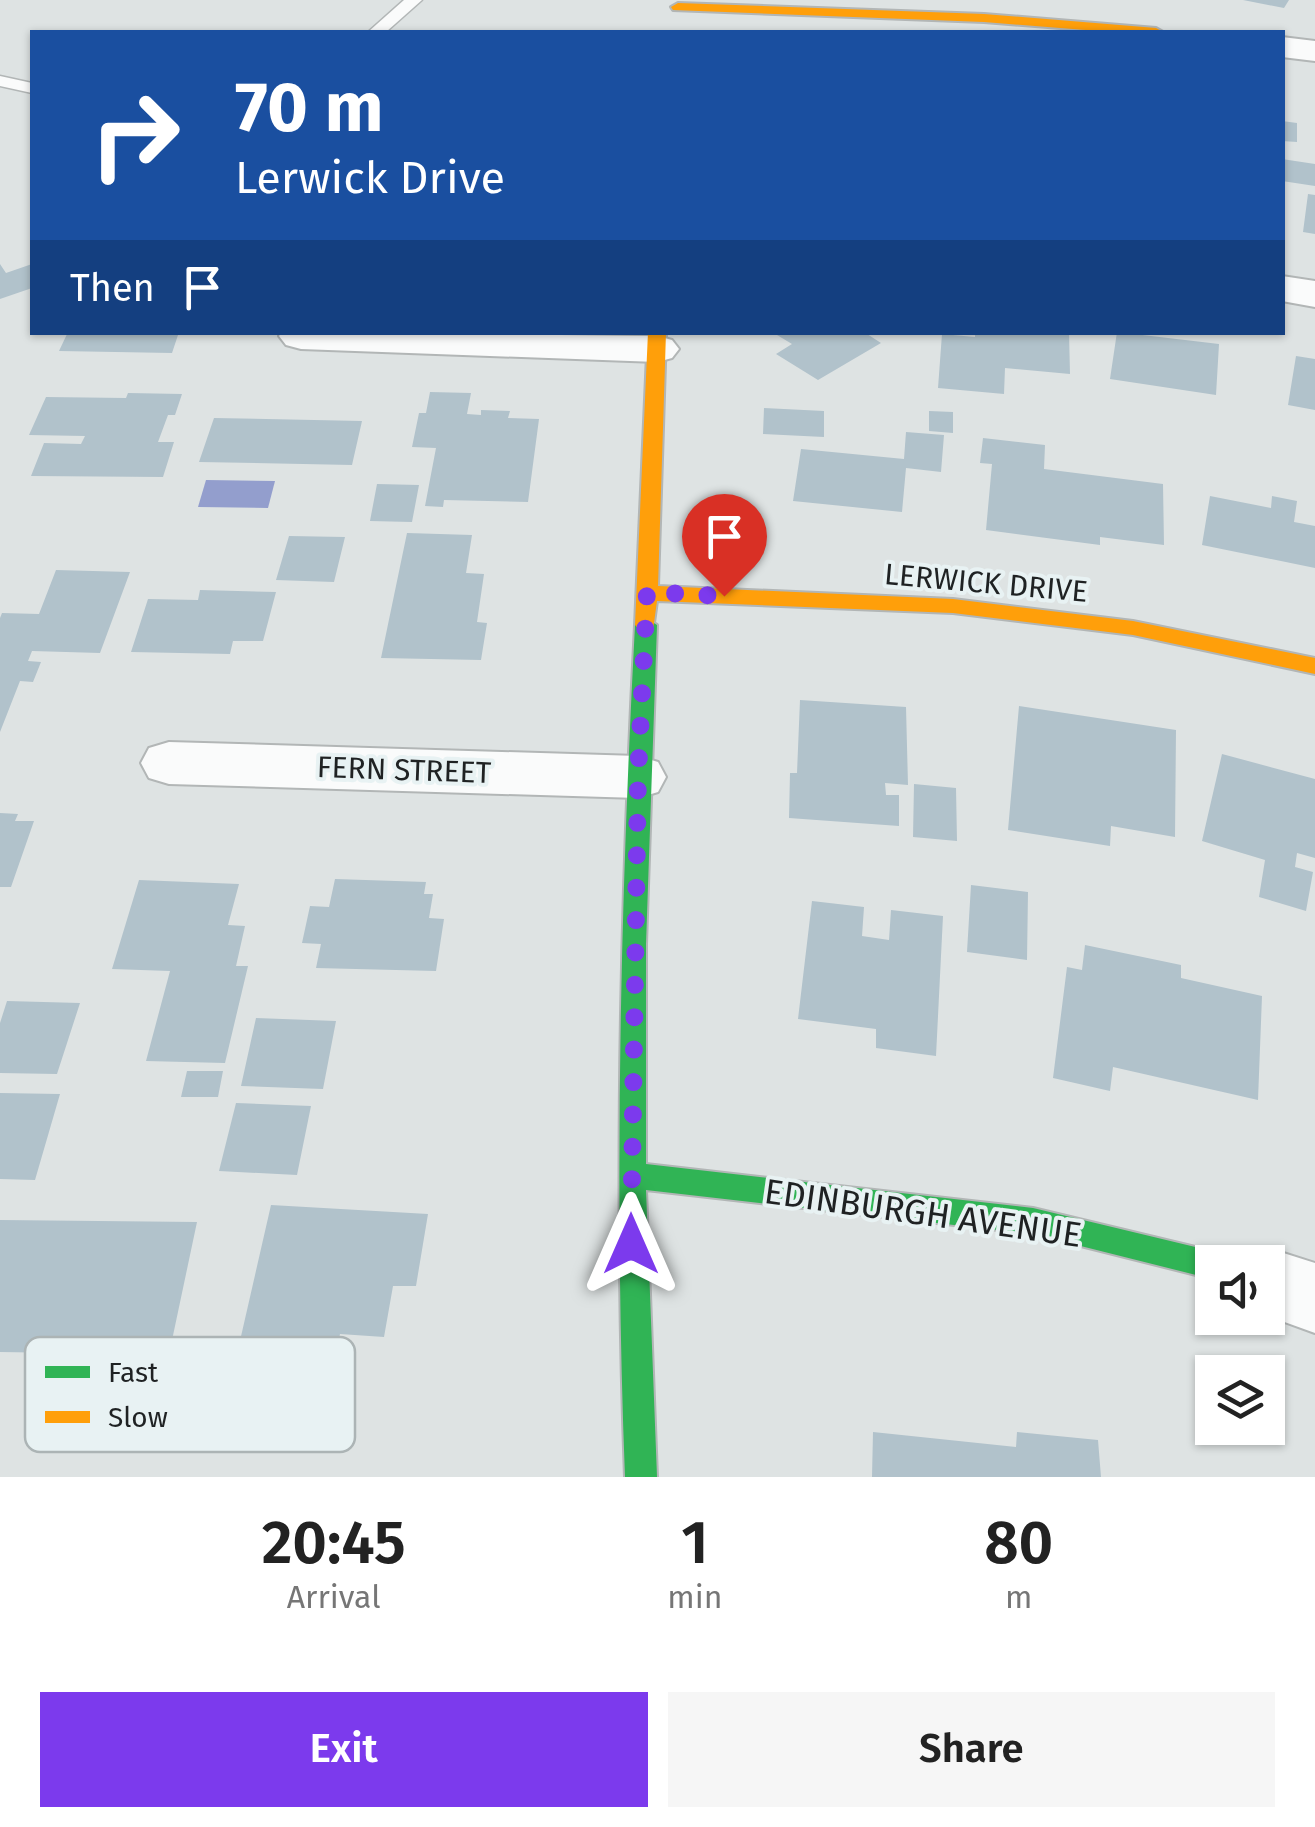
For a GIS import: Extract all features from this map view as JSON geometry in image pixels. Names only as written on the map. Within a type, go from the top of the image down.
[{"type":"street","points":[[676,19],[984,18],[1131,30]]},
{"type":"street","points":[[1285,47],[1315,51]]},
{"type":"street","points":[[1285,289],[1315,294]]},
{"type":"street","points":[[301,336],[658,341],[638,776],[631,1175],[631,1314],[641,1477]]},
{"type":"street","name":"LERWICK DRIVE","points":[[647,592],[954,606],[1134,628],[1315,666]]},
{"type":"street","name":"FERN STREET","points":[[170,762],[638,776]]},
{"type":"street","name":"EDINBURGH AVENUE","points":[[631,1175],[1034,1221],[1195,1261]]},
{"type":"street","points":[[1285,1288],[1315,1298]]},
{"type":"lane","points":[[378,30],[414,0]]},
{"type":"lane","points":[[0,80],[30,88]]},
{"type":"water","points":[[206,480],[275,481],[268,508],[198,507]]},
{"type":"building","points":[[1243,0],[1289,0],[1284,8]]},
{"type":"building","points":[[1285,121],[1297,123],[1297,142],[1285,141]]},
{"type":"building","points":[[1285,159],[1315,164],[1315,186],[1285,181]]},
{"type":"building","points":[[1308,194],[1315,195],[1315,234],[1303,232]]},
{"type":"building","points":[[0,264],[6,273],[30,265],[30,289],[0,299]]},
{"type":"building","points":[[67,335],[178,335],[172,353],[59,351]]},
{"type":"building","points":[[777,335],[869,335],[881,343],[818,380],[776,354],[792,344]]},
{"type":"building","points":[[942,335],[1069,335],[1070,374],[1005,368],[1004,394],[938,388]]},
{"type":"building","points":[[1117,335],[1219,344],[1216,395],[1110,379]]},
{"type":"building","points":[[1296,356],[1315,359],[1315,410],[1288,405]]},
{"type":"building","points":[[430,392],[471,393],[467,414],[481,415],[481,410],[510,411],[508,418],[539,419],[528,502],[444,500],[443,507],[425,506],[436,448],[412,447],[419,413],[426,413]]},
{"type":"building","points":[[128,393],[182,394],[175,415],[168,415],[158,442],[174,442],[163,477],[31,476],[44,443],[81,444],[85,436],[29,435],[46,397],[126,398]]},
{"type":"building","points":[[764,408],[824,411],[824,437],[763,434]]},
{"type":"building","points":[[929,411],[953,412],[953,433],[929,431]]},
{"type":"building","points":[[214,418],[362,421],[352,465],[199,462]]},
{"type":"building","points":[[906,432],[944,435],[941,472],[906,468],[902,512],[793,501],[801,449],[904,459]]},
{"type":"building","points":[[983,438],[1045,445],[1044,469],[1163,484],[1164,545],[1100,537],[1100,545],[986,530],[992,464],[980,463]]},
{"type":"building","points":[[377,484],[419,485],[412,522],[370,521]]},
{"type":"building","points":[[1210,496],[1271,508],[1272,496],[1297,501],[1294,522],[1315,526],[1315,568],[1202,545]]},
{"type":"building","points":[[407,533],[472,535],[466,573],[484,574],[477,622],[487,623],[481,660],[381,658]]},
{"type":"building","points":[[289,536],[345,537],[334,582],[276,580]]},
{"type":"building","points":[[56,570],[130,572],[100,653],[32,651],[28,661],[41,662],[33,682],[20,681],[0,732],[0,618],[2,613],[39,614]]},
{"type":"building","points":[[200,590],[276,592],[263,641],[233,641],[230,654],[131,652],[148,599],[198,600]]},
{"type":"building","points":[[800,700],[906,707],[908,785],[885,783],[886,795],[899,795],[899,826],[789,818],[790,773],[797,773]]},
{"type":"building","points":[[1019,706],[1176,730],[1175,837],[1111,826],[1110,846],[1008,830]]},
{"type":"building","points":[[1222,754],[1315,779],[1315,858],[1297,853],[1295,867],[1313,872],[1306,911],[1259,897],[1265,860],[1202,841]]},
{"type":"building","points":[[914,784],[956,788],[957,841],[913,837]]},
{"type":"building","points":[[0,813],[18,814],[15,821],[34,821],[11,887],[0,887]]},
{"type":"building","points":[[335,879],[426,882],[424,894],[433,894],[429,918],[444,919],[436,971],[316,968],[321,944],[302,943],[310,906],[329,907]]},
{"type":"building","points":[[139,880],[239,884],[228,925],[245,926],[236,966],[248,966],[225,1063],[146,1061],[170,971],[112,969]]},
{"type":"building","points":[[971,885],[1028,892],[1027,960],[967,952]]},
{"type":"building","points":[[812,901],[864,907],[862,936],[889,940],[891,910],[943,916],[936,1056],[876,1048],[876,1029],[798,1019]]},
{"type":"building","points":[[1085,945],[1181,965],[1181,978],[1262,996],[1258,1100],[1113,1067],[1110,1091],[1053,1078],[1067,967],[1082,970]]},
{"type":"building","points":[[7,1001],[80,1003],[57,1074],[0,1073],[0,1023]]},
{"type":"building","points":[[256,1018],[336,1021],[323,1089],[241,1086]]},
{"type":"building","points":[[187,1071],[223,1071],[218,1097],[181,1097]]},
{"type":"building","points":[[0,1093],[60,1094],[35,1180],[0,1179]]},
{"type":"building","points":[[236,1103],[311,1106],[297,1175],[219,1171]]},
{"type":"building","points":[[271,1205],[428,1214],[416,1286],[393,1286],[384,1337],[241,1337]]},
{"type":"building","points":[[0,1220],[197,1222],[173,1337],[25,1337],[25,1352],[0,1352]]},
{"type":"building","points":[[873,1432],[1016,1447],[1017,1432],[1098,1440],[1101,1477],[872,1477]]},
{"type":"traffic: fast","points":[[641,1477],[633,1264],[632,1051],[646,625]]},
{"type":"traffic: fast","points":[[631,1175],[1033,1221],[1195,1261]]},
{"type":"traffic: slow","points":[[678,7],[984,18],[1131,30]]},
{"type":"traffic: slow","points":[[646,625],[657,335]]},
{"type":"traffic: slow","points":[[647,593],[953,606],[1133,628],[1315,666]]},
{"type":"route","points":[[631,1244],[638,776],[647,592],[724,596]]}]
